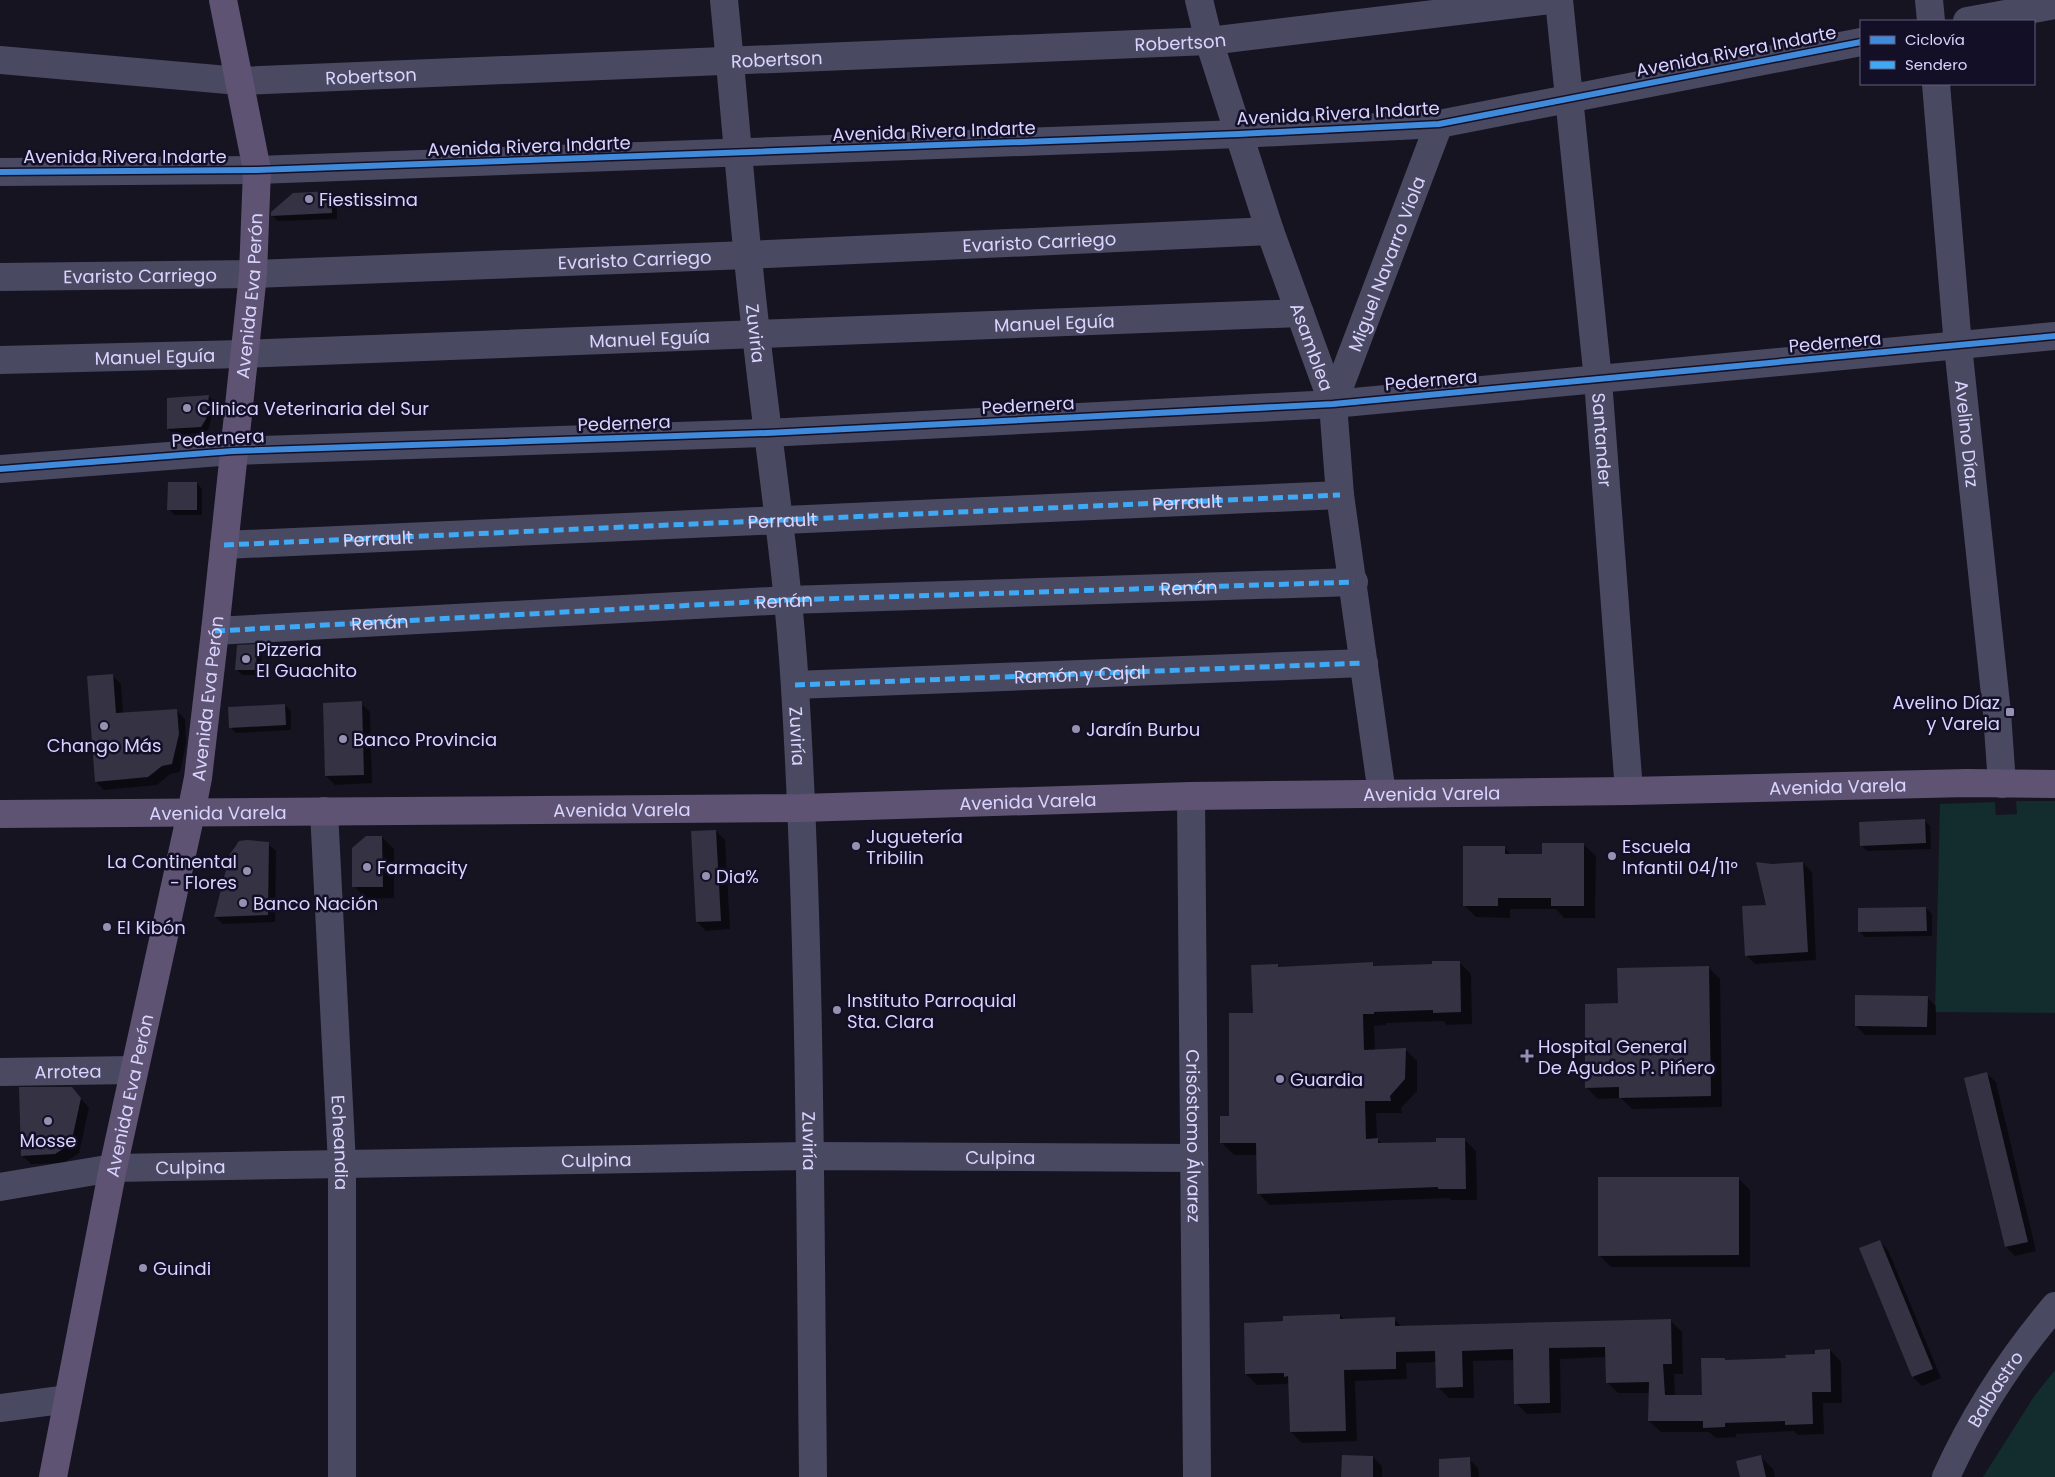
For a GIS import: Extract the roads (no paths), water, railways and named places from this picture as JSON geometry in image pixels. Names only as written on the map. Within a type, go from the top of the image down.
[{"type":"main road","name":"Avenida Eva Perón","points":[[53,1477],[112,1168],[198,778],[215,631],[232,451],[253,274],[257,170],[223,0]]},
{"type":"main road","name":"Avenida Varela","points":[[0,814],[801,808],[1192,796],[2055,784]]},
{"type":"street","name":"Zuviría","points":[[724,0],[747,255],[767,433],[780,521],[795,685],[801,808],[809,1156],[813,1477]]},
{"type":"street","name":"Asamblea","points":[[1198,0],[1209,41],[1270,230],[1333,404],[1340,495],[1354,582],[1382,794]]},
{"type":"street","name":"Robertson","points":[[0,60],[239,81],[1209,41],[1550,0]]},
{"type":"street","name":"Santander","points":[[1559,0],[1598,380],[1629,791]]},
{"type":"street","points":[[1929,0],[1931,20]]},
{"type":"street","points":[[1972,20],[2055,5]]},
{"type":"street","name":"Avenida Rivera Indarte","points":[[0,172],[257,170],[1239,134],[1439,124],[1860,42]]},
{"type":"street","name":"Avelino Díaz","points":[[1936,85],[1958,346],[1997,713],[2002,784]]},
{"type":"street","name":"Miguel Navarro Viola","points":[[1333,404],[1439,124]]},
{"type":"street","name":"Evaristo Carriego","points":[[0,277],[253,274],[747,255],[1270,230]]},
{"type":"street","name":"Manuel Eguía","points":[[0,360],[243,354],[1300,313]]},
{"type":"street","name":"Pedernera","points":[[0,469],[232,451],[767,433],[1333,404],[2055,336]]},
{"type":"street","name":"Perrault","points":[[224,545],[1340,495]]},
{"type":"street","name":"Renán","points":[[215,631],[788,600],[1354,582]]},
{"type":"street","name":"Ramón y Cajal","points":[[795,685],[1364,663]]},
{"type":"street","name":"Crisóstomo Álvarez","points":[[1192,796],[1198,1477]]},
{"type":"street","name":"Echeandia","points":[[324,811],[342,1164],[342,1477]]},
{"type":"street","name":"Arrotea","points":[[0,1072],[134,1070]]},
{"type":"street","name":"Culpina","points":[[0,1187],[112,1168],[809,1156],[1194,1158]]},
{"type":"street","name":"Balbastro","points":[[1946,1477],[1958,1450],[1991,1392],[2030,1336],[2055,1306]]},
{"type":"street","points":[[0,1408],[68,1399]]},
{"type":"place","name":"Fiestissima","points":[[309,199]]},
{"type":"place","name":"Clinica Veterinaria del Sur","points":[[187,408]]},
{"type":"place","name":"Pizzeria El Guachito","points":[[246,659]]},
{"type":"place","name":"Avelino Díaz y Varela","points":[[2010,712]]},
{"type":"place","name":"Chango Más","points":[[104,726]]},
{"type":"place","name":"Jardín Burbu","points":[[1076,729]]},
{"type":"place","name":"Banco Provincia","points":[[343,739]]},
{"type":"place","name":"Juguetería Tribilin","points":[[856,846]]},
{"type":"place","name":"Escuela Infantil 04/11°","points":[[1612,856]]},
{"type":"place","name":"Farmacity","points":[[367,867]]},
{"type":"place","name":"La Continental - Flores","points":[[247,871]]},
{"type":"place","name":"Dia%","points":[[706,876]]},
{"type":"place","name":"Banco Nación","points":[[243,903]]},
{"type":"place","name":"El Kibón","points":[[107,927]]},
{"type":"place","name":"Instituto Parroquial Sta. Clara","points":[[837,1010]]},
{"type":"place","name":"Hospital General De Agudos P. Pińero","points":[[1527,1056]]},
{"type":"place","name":"Guardia","points":[[1280,1079]]},
{"type":"place","name":"Mosse","points":[[48,1121]]},
{"type":"place","name":"Guindi","points":[[143,1268]]}]
